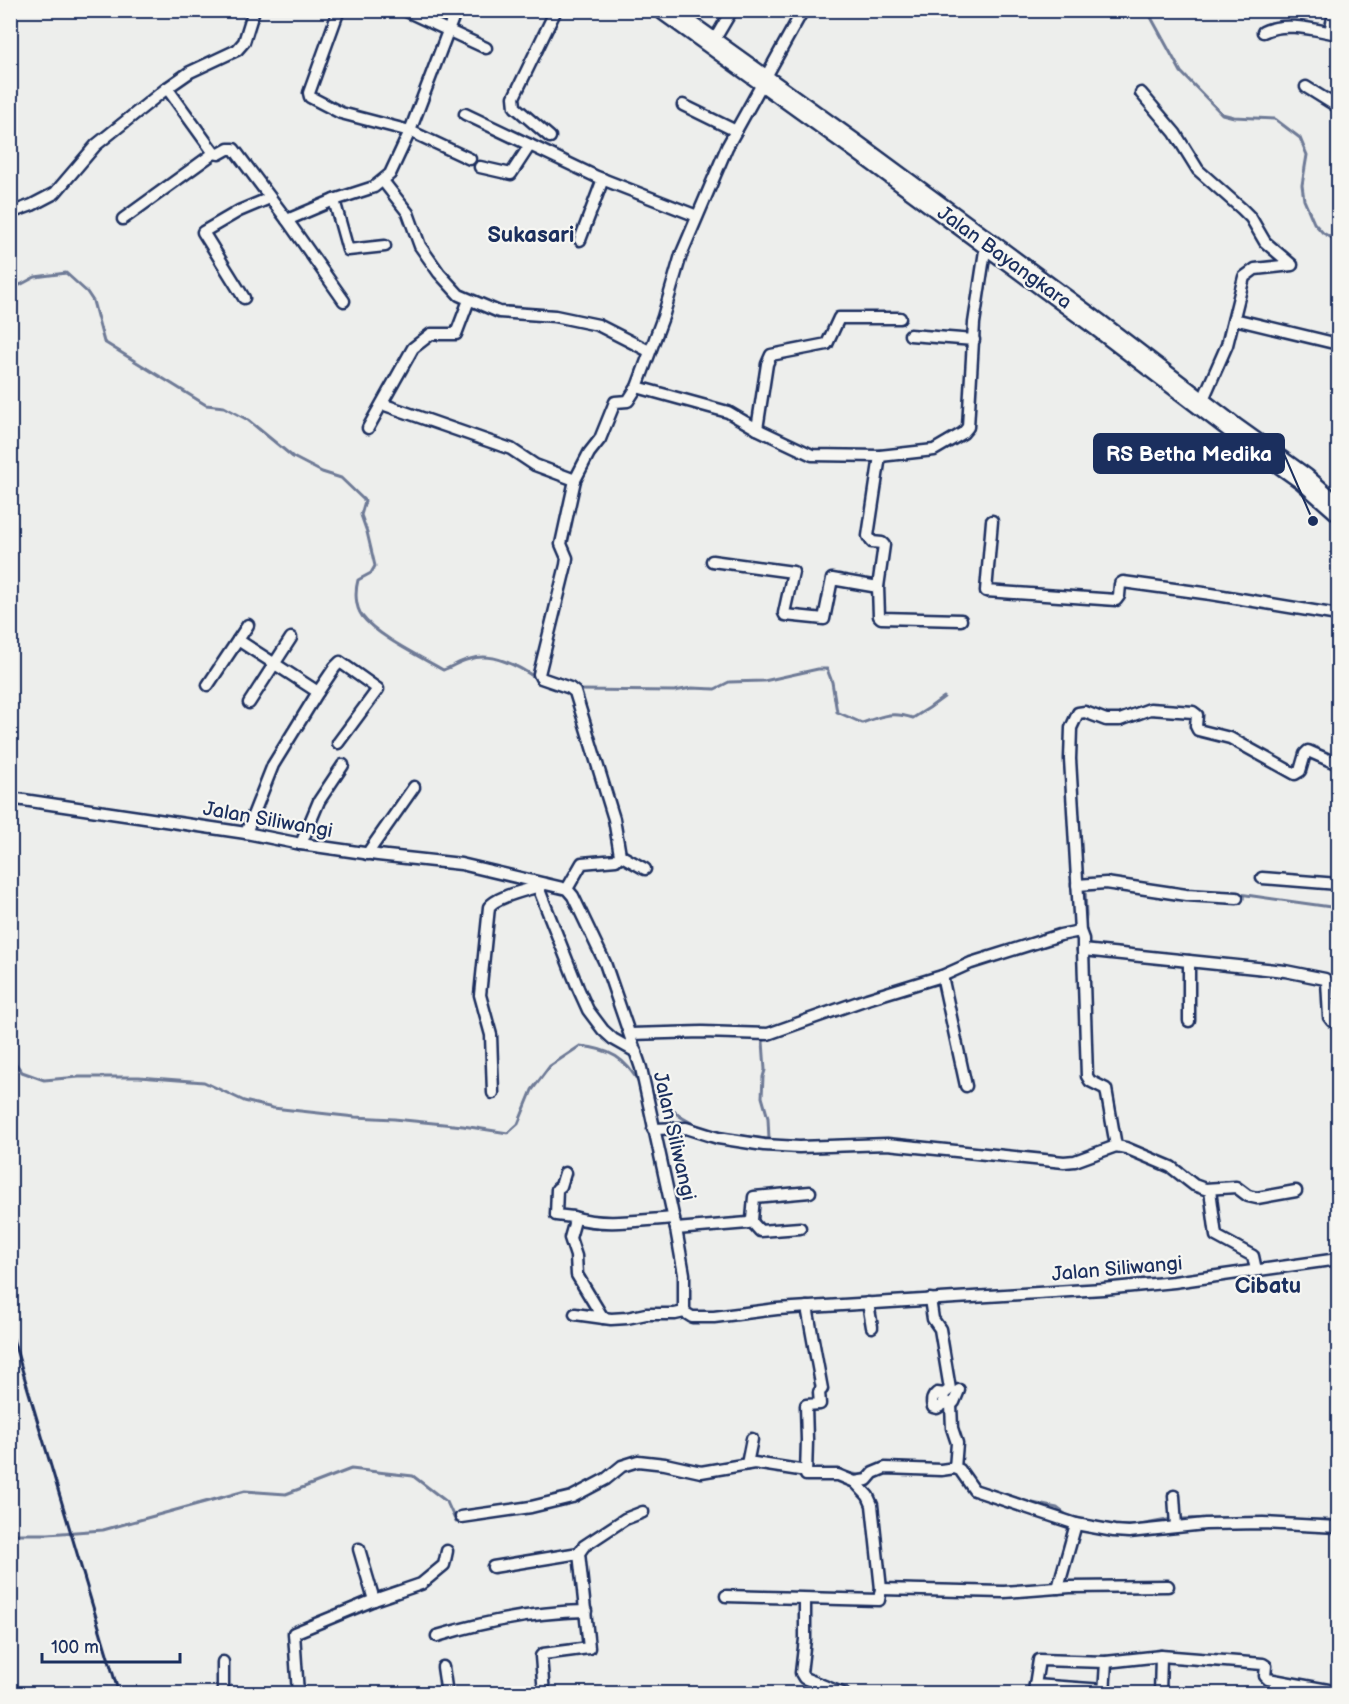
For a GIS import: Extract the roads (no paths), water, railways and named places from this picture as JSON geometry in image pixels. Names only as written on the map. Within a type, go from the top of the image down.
[{"type":"highway","name":"Jalan Bayangkara","points":[[666,10],[1098,325],[1200,404],[1297,474],[1338,509]]},
{"type":"street","points":[[10,213],[55,193],[96,145],[167,87],[190,72],[239,48],[244,42],[254,10]]},
{"type":"street","points":[[339,10],[309,93],[310,97],[341,113],[410,131],[470,159]]},
{"type":"street","points":[[404,10],[486,48]]},
{"type":"street","points":[[287,220],[374,186],[390,174],[410,131],[456,10]]},
{"type":"street","points":[[550,137],[513,103],[556,10]]},
{"type":"street","points":[[712,44],[732,10]]},
{"type":"street","points":[[567,889],[582,863],[616,860],[620,855],[614,819],[575,692],[541,678],[539,674],[566,565],[567,558],[561,544],[575,480],[600,438],[615,402],[628,400],[637,387],[663,317],[681,255],[727,147],[803,10]]},
{"type":"street","points":[[1263,32],[1271,28],[1284,27],[1334,33],[1332,10]]},
{"type":"street","points":[[167,87],[214,153]]},
{"type":"street","points":[[1306,87],[1338,106]]},
{"type":"street","points":[[1141,93],[1175,133],[1198,170],[1251,218],[1265,242],[1293,265],[1250,271],[1244,277],[1227,345],[1200,404]]},
{"type":"street","points":[[683,105],[736,130]]},
{"type":"street","points":[[465,114],[603,179],[697,216]]},
{"type":"street","points":[[480,167],[511,174],[530,145]]},
{"type":"street","points":[[123,219],[214,153],[219,154],[228,149],[234,149],[344,301]]},
{"type":"street","points":[[580,240],[603,179]]},
{"type":"street","points":[[383,181],[405,208],[416,238],[459,295],[499,312],[555,316],[598,325],[649,351]]},
{"type":"street","points":[[244,298],[203,232],[239,211],[270,198]]},
{"type":"street","points":[[334,200],[347,249],[385,246]]},
{"type":"street","points":[[637,387],[728,412],[757,429],[812,455],[880,456],[934,450],[966,430],[969,418],[974,322],[986,244]]},
{"type":"street","points":[[368,428],[418,343],[435,333],[456,334],[469,300]]},
{"type":"street","points":[[757,429],[767,364],[771,355],[827,344],[839,318],[900,318]]},
{"type":"street","points":[[1234,319],[1338,344]]},
{"type":"street","points":[[910,335],[974,340]]},
{"type":"street","points":[[382,404],[511,449],[535,465],[575,480]]},
{"type":"street","points":[[880,456],[868,536],[872,542],[884,545],[878,587],[878,615],[881,618],[962,620]]},
{"type":"street","points":[[992,521],[986,591],[1116,600],[1119,596],[1120,584],[1123,582],[1338,615]]},
{"type":"street","points":[[712,561],[793,572],[785,615],[824,620],[832,579],[878,587]]},
{"type":"street","points":[[208,685],[248,625]]},
{"type":"street","points":[[249,703],[291,638]]},
{"type":"street","points":[[238,639],[318,692]]},
{"type":"street","points":[[246,833],[273,765],[318,692],[340,662],[378,689],[338,743]]},
{"type":"street","points":[[1116,1146],[1107,1089],[1090,1081],[1086,1076],[1083,939],[1080,932],[1070,759],[1071,728],[1078,713],[1085,712],[1106,720],[1120,720],[1150,709],[1193,712],[1197,715],[1198,730],[1230,738],[1295,774],[1300,771],[1308,751],[1338,764]]},
{"type":"street","points":[[301,844],[319,801],[343,765]]},
{"type":"street","points":[[367,854],[414,787]]},
{"type":"street","name":"Jalan Siliwangi","points":[[10,798],[246,833],[367,854],[461,864],[491,869],[542,886],[567,889],[581,911],[605,963],[636,1052],[675,1224],[684,1274],[684,1312],[692,1317],[807,1307],[1103,1289],[1174,1282],[1338,1259]]},
{"type":"street","points":[[620,855],[645,869]]},
{"type":"street","points":[[1262,878],[1338,884]]},
{"type":"street","points":[[1077,885],[1106,883],[1186,895],[1236,898]]},
{"type":"street","points":[[493,1092],[491,1035],[480,995],[489,907],[503,898],[542,886],[588,1010],[613,1039],[636,1052]]},
{"type":"street","points":[[630,1034],[702,1032],[768,1034],[942,976],[971,963],[1060,935],[1080,932]]},
{"type":"street","points":[[1083,951],[1285,971],[1325,979],[1329,1017],[1332,1021],[1338,1022]]},
{"type":"street","points":[[1189,961],[1189,1021]]},
{"type":"street","points":[[942,976],[966,1086]]},
{"type":"street","points":[[653,1129],[686,1128],[718,1138],[764,1145],[799,1147],[887,1144],[1064,1162],[1075,1161],[1116,1146],[1171,1167],[1194,1185],[1210,1190],[1231,1186],[1248,1196],[1257,1198],[1296,1191]]},
{"type":"street","points":[[565,1173],[561,1186],[557,1189],[556,1215],[588,1221],[675,1224],[746,1224],[752,1221]]},
{"type":"street","points":[[1210,1190],[1214,1233],[1220,1239],[1252,1256],[1256,1270]]},
{"type":"street","points":[[800,1228],[760,1231],[752,1221],[754,1197],[810,1192]]},
{"type":"street","points":[[573,1217],[574,1224],[570,1238],[576,1256],[577,1275],[603,1318]]},
{"type":"street","points":[[930,1299],[933,1319],[939,1326],[945,1353],[950,1389],[947,1401],[957,1443],[955,1468]]},
{"type":"street","points":[[868,1303],[872,1327]]},
{"type":"street","points":[[806,1473],[806,1405],[820,1404],[819,1392],[822,1389],[807,1307]]},
{"type":"street","points":[[575,1314],[603,1318],[627,1318],[646,1314],[672,1315],[684,1312]]},
{"type":"street","points":[[947,1401],[954,1402],[959,1390]]},
{"type":"street","points":[[747,1463],[751,1443]]},
{"type":"street","points":[[461,1517],[531,1507],[572,1497],[606,1479],[622,1467],[638,1461],[701,1472],[747,1463],[806,1473],[838,1475],[855,1482],[868,1496],[872,1505],[881,1589],[878,1601],[726,1596]]},
{"type":"street","points":[[855,1482],[867,1480],[873,1473],[885,1468],[940,1470],[955,1468],[960,1470],[974,1490],[1076,1524],[1114,1532],[1176,1526],[1263,1523],[1338,1527]]},
{"type":"street","points":[[1174,1496],[1176,1526]]},
{"type":"street","points":[[544,1694],[541,1656],[589,1648],[579,1553],[584,1546],[615,1525],[643,1512]]},
{"type":"street","points":[[1058,1588],[1076,1524]]},
{"type":"street","points":[[359,1549],[374,1600]]},
{"type":"street","points":[[298,1694],[294,1633],[321,1620],[420,1584],[444,1565],[447,1551]]},
{"type":"street","points":[[493,1567],[579,1553]]},
{"type":"street","points":[[881,1589],[1004,1592],[1058,1588],[1168,1586]]},
{"type":"street","points":[[805,1599],[806,1639],[801,1673],[804,1678],[844,1694]]},
{"type":"street","points":[[437,1636],[473,1625],[532,1614],[586,1611]]},
{"type":"street","points":[[1106,1662],[1104,1692],[1034,1689],[1039,1660],[1106,1662],[1161,1656],[1262,1664],[1265,1665],[1266,1676],[1270,1680],[1328,1690]]},
{"type":"street","points":[[1160,1694],[1161,1656]]},
{"type":"street","points":[[223,1662],[223,1694]]},
{"type":"street","points":[[443,1667],[447,1694]]},
{"type":"waterway","points":[[1147,10],[1181,72],[1222,114],[1234,117],[1275,119],[1300,138],[1307,155],[1302,185],[1304,200],[1314,223],[1323,233],[1338,239]]},
{"type":"waterway","points":[[10,278],[20,285],[35,277],[66,273],[87,292],[93,301],[104,342],[206,405],[224,407],[248,420],[293,457],[322,472],[341,478],[365,501],[361,515],[375,566],[371,573],[358,580],[356,598],[362,616],[378,631],[443,670],[466,660],[487,657],[505,661],[537,679]]},
{"type":"waterway","points":[[578,690],[715,689],[729,682],[764,681],[827,669],[832,682],[837,712],[862,723],[881,716],[913,718],[944,697]]},
{"type":"waterway","points":[[1084,929],[1085,888]]},
{"type":"waterway","points":[[1239,894],[1338,908]]},
{"type":"waterway","points":[[651,1094],[691,1123],[724,1133],[769,1139],[768,1118],[762,1097],[765,1070],[763,1041],[769,1038]]},
{"type":"waterway","points":[[10,1056],[22,1072],[44,1080],[79,1077],[139,1077],[204,1082],[244,1101],[273,1108],[463,1126],[508,1133],[518,1124],[532,1090],[550,1066],[580,1046],[616,1056],[629,1068],[640,1085]]},
{"type":"waterway","points":[[10,1534],[103,1530],[245,1491],[286,1494],[351,1469],[413,1476],[447,1502],[456,1522],[461,1521]]},
{"type":"waterway","points":[[843,1472],[859,1475],[869,1473]]},
{"type":"waterway","points":[[1023,1501],[1057,1508],[1069,1517]]},
{"type":"waterway","points":[[1178,1519],[1229,1518]]},
{"type":"waterway","points":[[1107,1525],[1135,1526],[1172,1519]]},
{"type":"waterway","points":[[1292,1520],[1338,1520]]},
{"type":"railway","points":[[10,1329],[119,1694]]},
{"type":"place","name":"RS Betha Medika","points":[[1313,521]]},
{"type":"district","name":"Sukasari","points":[[531,234]]},
{"type":"district","name":"Cibatu","points":[[1268,1285]]}]
